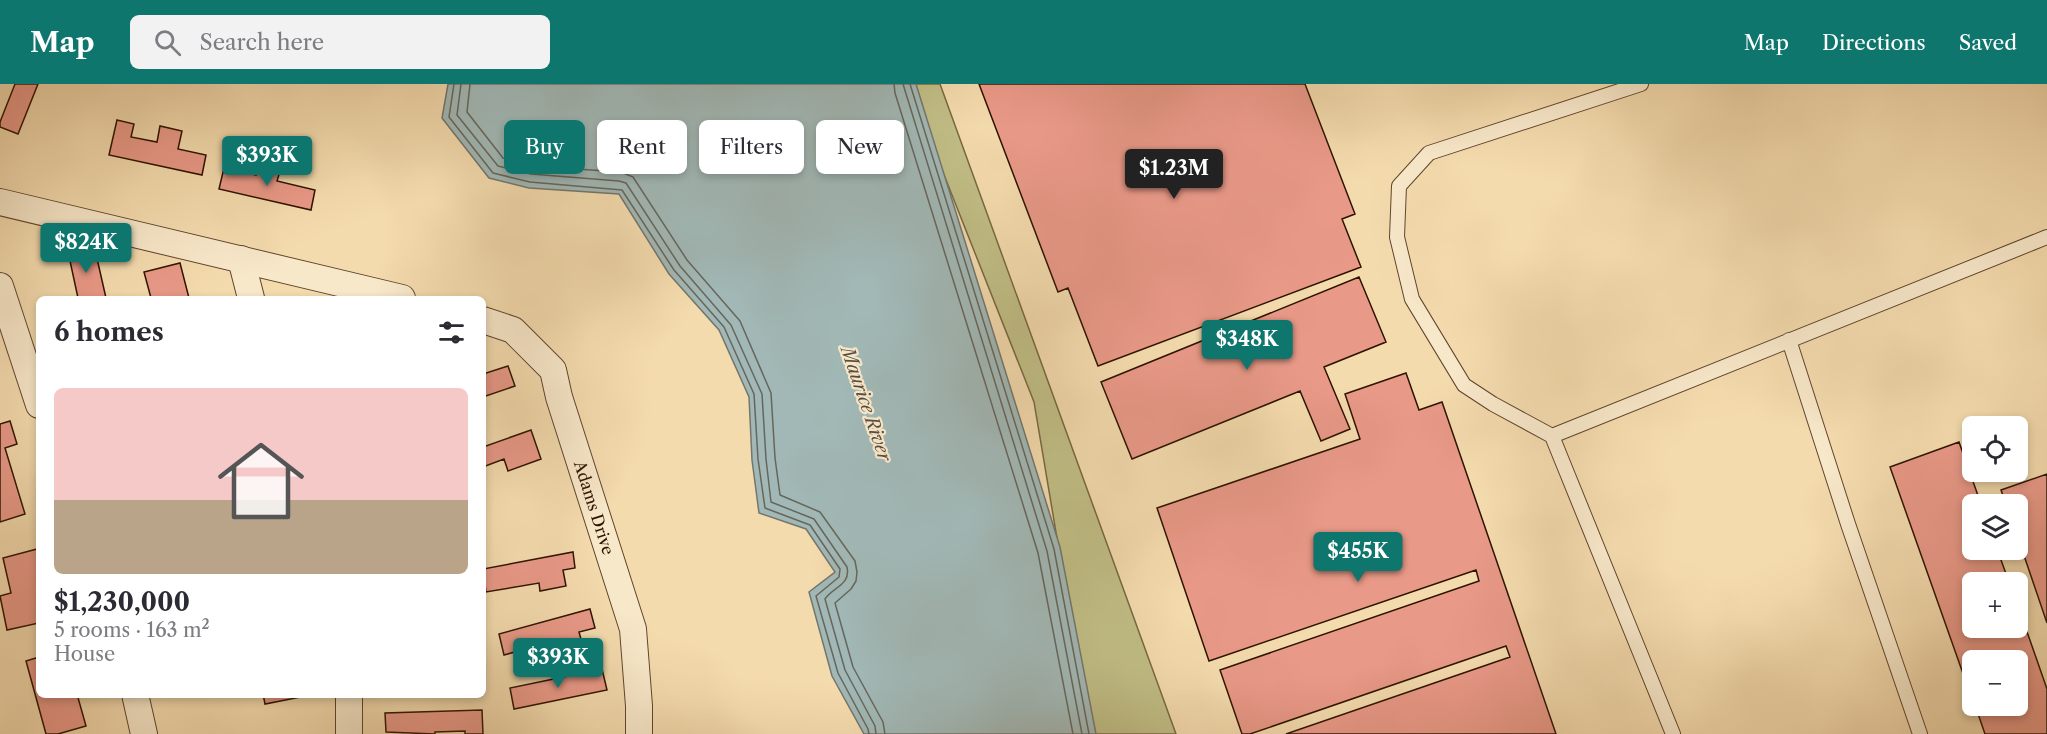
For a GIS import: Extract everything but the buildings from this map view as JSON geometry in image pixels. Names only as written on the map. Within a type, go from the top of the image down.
[{"type":"street","points":[[0,202],[394,296]]},
{"type":"street","points":[[241,259],[250,296]]},
{"type":"street","points":[[0,286],[36,396]]},
{"type":"street","name":"Adams Drive","points":[[486,321],[513,330],[553,370],[559,397],[633,629],[639,734]]},
{"type":"street","points":[[136,698],[144,734]]},
{"type":"street","points":[[349,698],[349,734]]},
{"type":"lane","points":[[1641,84],[1428,153],[1399,186],[1397,237],[1412,299],[1464,385],[1552,436],[1673,734]]},
{"type":"lane","points":[[1552,436],[2047,237]]},
{"type":"lane","points":[[1790,340],[1848,524],[1920,734]]},
{"type":"shaded area","points":[[908,84],[940,84],[1176,734],[1090,734],[1034,402]]},
{"type":"water","name":"Maurice River","points":[[448,84],[916,84],[1060,547],[1096,734],[864,734],[832,676],[809,592],[835,572],[806,529],[759,513],[752,460],[749,397],[719,330],[669,274],[619,194],[529,188],[489,178],[442,118]]}]
